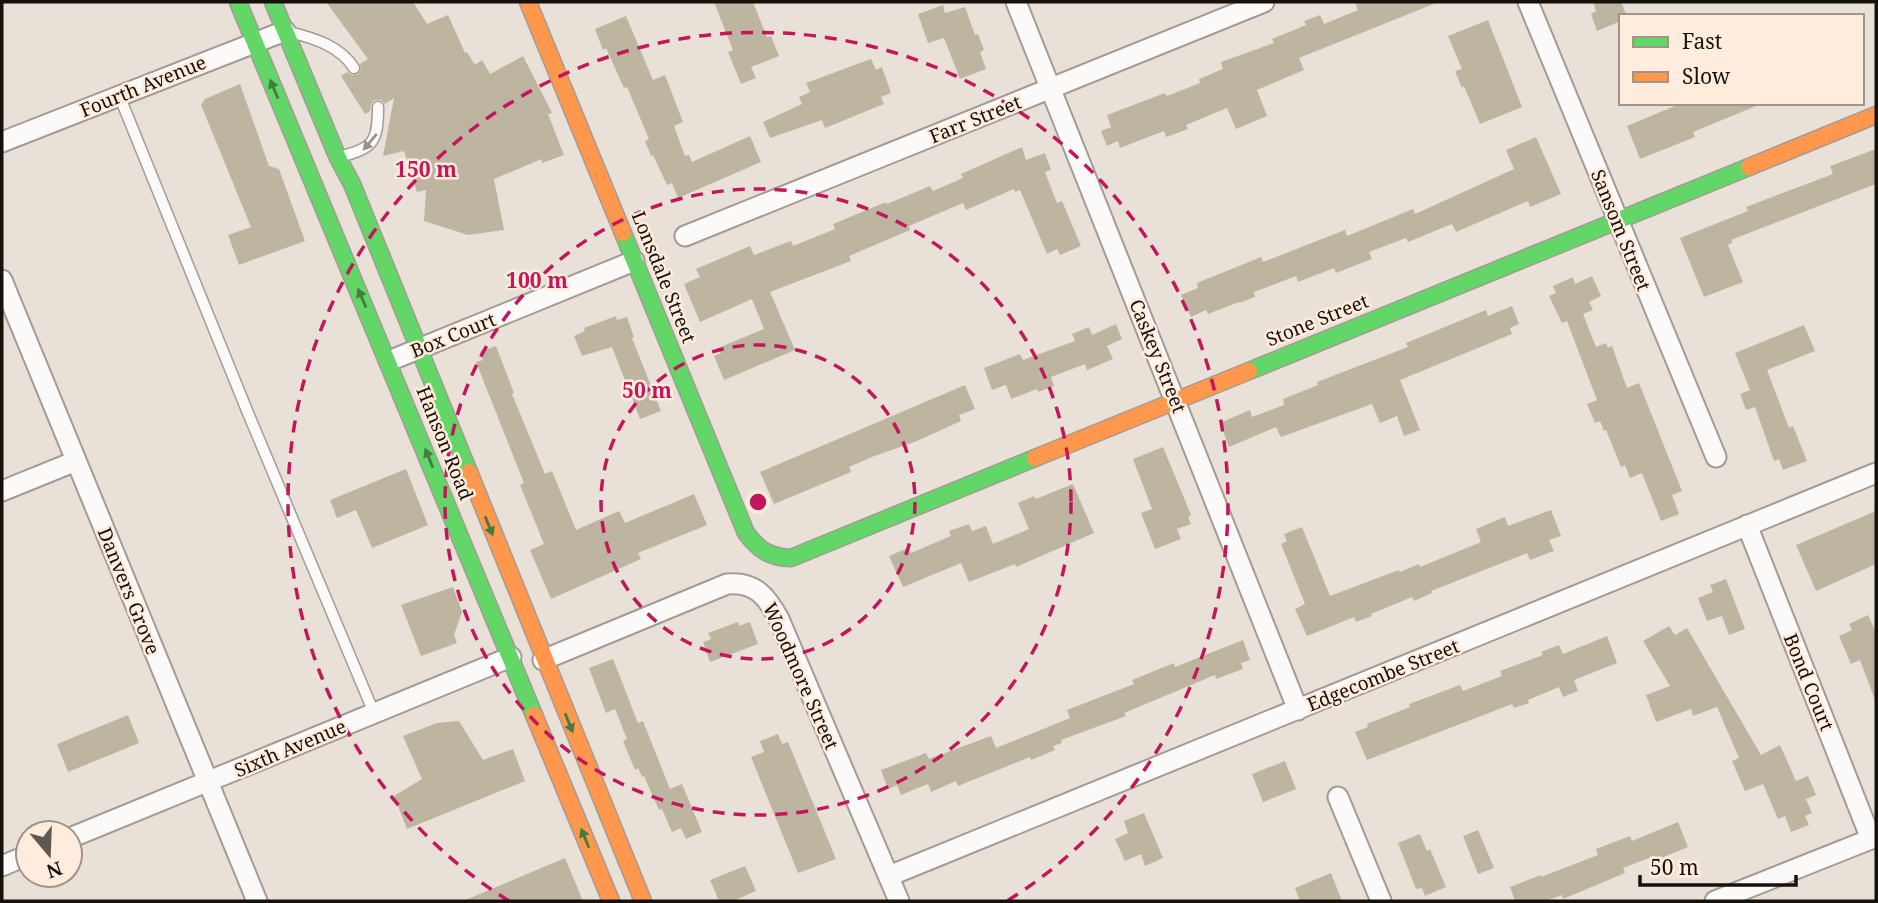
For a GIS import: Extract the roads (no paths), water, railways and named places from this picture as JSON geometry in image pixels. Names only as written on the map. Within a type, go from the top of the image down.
[{"type":"main road","name":"Hanson Road","points":[[238,2],[611,901]]},
{"type":"main road","name":"Hanson Road","points":[[273,2],[338,158],[352,184],[643,901]]},
{"type":"main road","name":"Lonsdale Street","points":[[528,2],[746,533],[758,549],[773,558]]},
{"type":"main road","name":"Stone Street","points":[[773,558],[791,558],[1876,115]]},
{"type":"main road","points":[[510,657],[543,660]]},
{"type":"street","name":"Caskey Street","points":[[1016,2],[1298,710]]},
{"type":"street","name":"Farr Street","points":[[685,236],[1264,2]]},
{"type":"street","name":"Sansom Street","points":[[1528,2],[1716,457]]},
{"type":"street","name":"Fourth Avenue","points":[[2,142],[285,31]]},
{"type":"street","name":"Box Court","points":[[389,361],[634,261]]},
{"type":"street","name":"Danvers Grove","points":[[2,280],[257,901]]},
{"type":"street","points":[[2,491],[76,461]]},
{"type":"street","name":"Edgecombe Street","points":[[889,876],[1876,473]]},
{"type":"street","name":"Bond Court","points":[[1747,525],[1873,838]]},
{"type":"street","name":"Woodmore Street","points":[[543,660],[727,584],[754,587],[772,604],[779,619],[899,901]]},
{"type":"street","name":"Sixth Avenue","points":[[84,832],[510,657]]},
{"type":"street","points":[[1338,797],[1381,901]]},
{"type":"street","points":[[1715,901],[1873,838]]},
{"type":"lane","points":[[285,31],[317,38],[348,58],[354,68]]},
{"type":"lane","points":[[120,95],[374,713]]},
{"type":"lane","points":[[338,158],[362,151],[373,140],[378,131],[378,107]]}]
